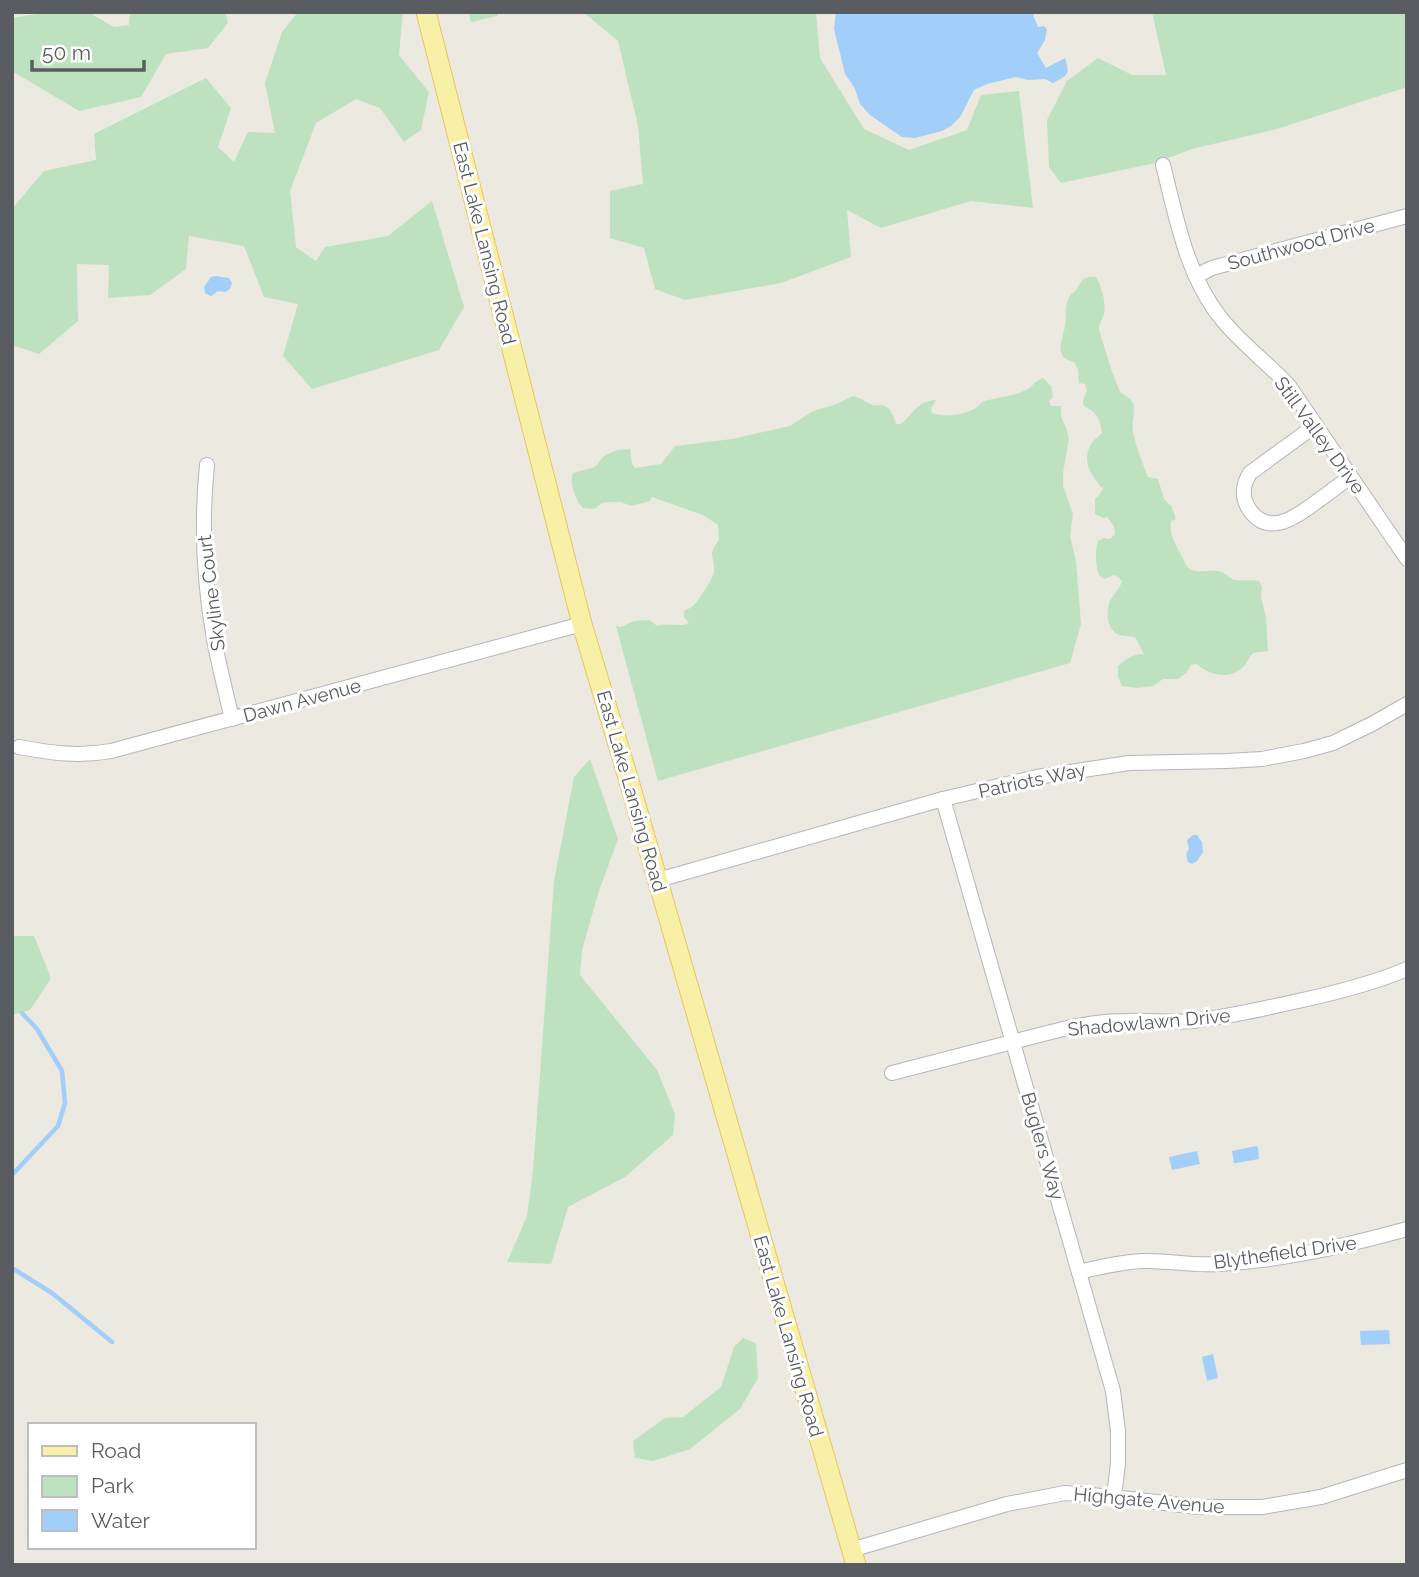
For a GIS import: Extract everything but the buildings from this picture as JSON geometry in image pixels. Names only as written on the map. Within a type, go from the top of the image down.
[{"type":"main road","name":"East Lake Lansing Road","points":[[426,12],[582,624],[854,1557]]},
{"type":"street","name":"Still Valley Drive","points":[[1163,165],[1187,254],[1219,316],[1236,336],[1287,384],[1407,559]]},
{"type":"street","name":"Southwood Drive","points":[[1196,276],[1225,265],[1407,216]]},
{"type":"street","points":[[1316,425],[1250,473],[1243,490],[1250,511],[1262,521],[1272,523],[1291,519],[1351,477]]},
{"type":"street","name":"Skyline Court","points":[[207,465],[203,508],[206,581],[214,641],[232,719]]},
{"type":"street","name":"Dawn Avenue","points":[[19,747],[53,754],[94,754],[582,624]]},
{"type":"street","name":"Patriots Way","points":[[658,880],[943,799],[1037,777],[1129,763],[1227,761],[1285,755],[1333,743],[1407,704]]},
{"type":"street","name":"Buglers Way","points":[[943,799],[1113,1391],[1118,1431],[1114,1497]]},
{"type":"street","name":"Shadowlawn Drive","points":[[892,1073],[1091,1023],[1193,1020],[1256,1011],[1335,993],[1407,969]]},
{"type":"street","name":"Blythefield Drive","points":[[1079,1272],[1117,1263],[1145,1261],[1216,1264],[1263,1259],[1357,1243],[1407,1229]]},
{"type":"street","name":"Highgate Avenue","points":[[854,1557],[1007,1504],[1065,1493],[1198,1507],[1262,1507],[1321,1497],[1407,1470]]},
{"type":"green space","points":[[51,12],[88,12],[114,27],[129,25],[130,12],[225,12],[228,23],[208,48],[166,54],[141,97],[79,111],[12,71],[12,18]]},
{"type":"green space","points":[[298,12],[403,12],[399,55],[429,92],[421,130],[404,142],[380,108],[356,99],[316,123],[290,191],[296,247],[316,261],[325,247],[388,236],[432,201],[464,307],[439,350],[312,389],[283,356],[298,304],[264,297],[244,246],[189,236],[186,269],[150,295],[108,298],[109,265],[77,264],[78,321],[39,354],[12,345],[12,209],[44,171],[96,160],[94,134],[206,78],[231,108],[218,147],[234,162],[248,132],[275,133],[265,83],[282,32]]},
{"type":"green space","points":[[469,12],[499,12],[497,16],[471,22]]},
{"type":"green space","points":[[583,12],[816,12],[820,58],[864,129],[909,150],[967,130],[981,95],[1019,91],[1033,208],[971,201],[881,228],[847,210],[851,257],[781,283],[685,300],[655,289],[644,248],[610,238],[610,191],[643,184],[638,126],[618,41]]},
{"type":"green space","points":[[1152,12],[1407,12],[1407,87],[1277,129],[1192,149],[1155,163],[1061,183],[1049,167],[1047,120],[1067,81],[1098,58],[1132,75],[1166,75]]},
{"type":"green space","points":[[1096,277],[1103,295],[1104,313],[1099,330],[1112,372],[1120,392],[1133,403],[1133,428],[1137,449],[1148,477],[1158,479],[1164,499],[1172,507],[1176,519],[1171,521],[1172,536],[1185,563],[1194,571],[1215,571],[1235,580],[1259,581],[1262,587],[1268,651],[1253,653],[1243,667],[1232,674],[1214,674],[1197,664],[1191,665],[1178,679],[1163,679],[1153,686],[1136,688],[1122,686],[1118,676],[1118,666],[1121,663],[1144,654],[1135,637],[1117,634],[1109,623],[1110,601],[1122,581],[1114,575],[1104,579],[1099,575],[1096,558],[1098,541],[1110,539],[1115,534],[1114,526],[1107,517],[1095,514],[1095,499],[1104,487],[1102,488],[1091,473],[1087,463],[1091,444],[1102,433],[1097,417],[1083,404],[1087,390],[1085,384],[1079,383],[1078,369],[1074,362],[1063,356],[1060,347],[1066,323],[1067,301],[1085,278]]},
{"type":"green space","points":[[1043,378],[1051,386],[1051,406],[1061,406],[1061,417],[1069,438],[1063,486],[1073,514],[1070,536],[1076,561],[1081,624],[1070,663],[658,781],[616,626],[650,620],[657,626],[689,623],[684,617],[684,611],[696,603],[713,574],[712,553],[719,540],[718,525],[703,515],[652,497],[650,501],[631,506],[610,502],[602,503],[594,509],[583,508],[574,491],[573,473],[595,467],[604,456],[617,450],[630,449],[635,468],[661,464],[675,446],[732,439],[790,426],[813,411],[853,396],[871,405],[885,406],[892,413],[896,424],[901,424],[920,405],[930,401],[936,400],[931,409],[932,413],[959,414],[972,410],[982,402],[1024,391]]},
{"type":"green space","points":[[590,759],[618,839],[582,950],[580,975],[657,1070],[675,1114],[673,1135],[625,1177],[568,1207],[551,1264],[507,1262],[527,1216],[533,1171],[554,881],[574,777]]},
{"type":"green space","points":[[12,936],[34,936],[51,978],[30,1010],[12,1015]]},
{"type":"green space","points":[[743,1338],[756,1343],[758,1378],[740,1409],[690,1449],[653,1461],[635,1458],[633,1441],[665,1418],[683,1417],[721,1387],[734,1347]]},
{"type":"water","points":[[836,12],[1032,12],[1038,27],[1044,26],[1047,29],[1045,40],[1037,53],[1046,68],[1065,58],[1068,72],[1053,83],[1045,79],[1028,80],[1016,77],[987,84],[974,90],[960,117],[951,126],[915,138],[902,137],[870,115],[860,104],[854,87],[845,74],[834,29]]},
{"type":"water","points":[[211,277],[229,278],[232,283],[230,289],[225,292],[218,291],[211,296],[205,293],[204,287]]},
{"type":"water","points":[[1197,835],[1202,842],[1203,852],[1192,864],[1188,862],[1186,854],[1189,849],[1187,840]]},
{"type":"water","points":[[1256,1146],[1259,1159],[1234,1163],[1232,1151]]},
{"type":"water","points":[[1197,1151],[1200,1164],[1172,1170],[1169,1157]]},
{"type":"water","points":[[1389,1330],[1390,1344],[1361,1345],[1360,1331]]},
{"type":"water","points":[[1213,1354],[1218,1378],[1207,1381],[1202,1357]]},
{"type":"waterway","points":[[12,1175],[58,1126],[65,1103],[62,1071],[37,1029],[22,1013]]},
{"type":"waterway","points":[[12,1268],[52,1293],[112,1342]]}]
